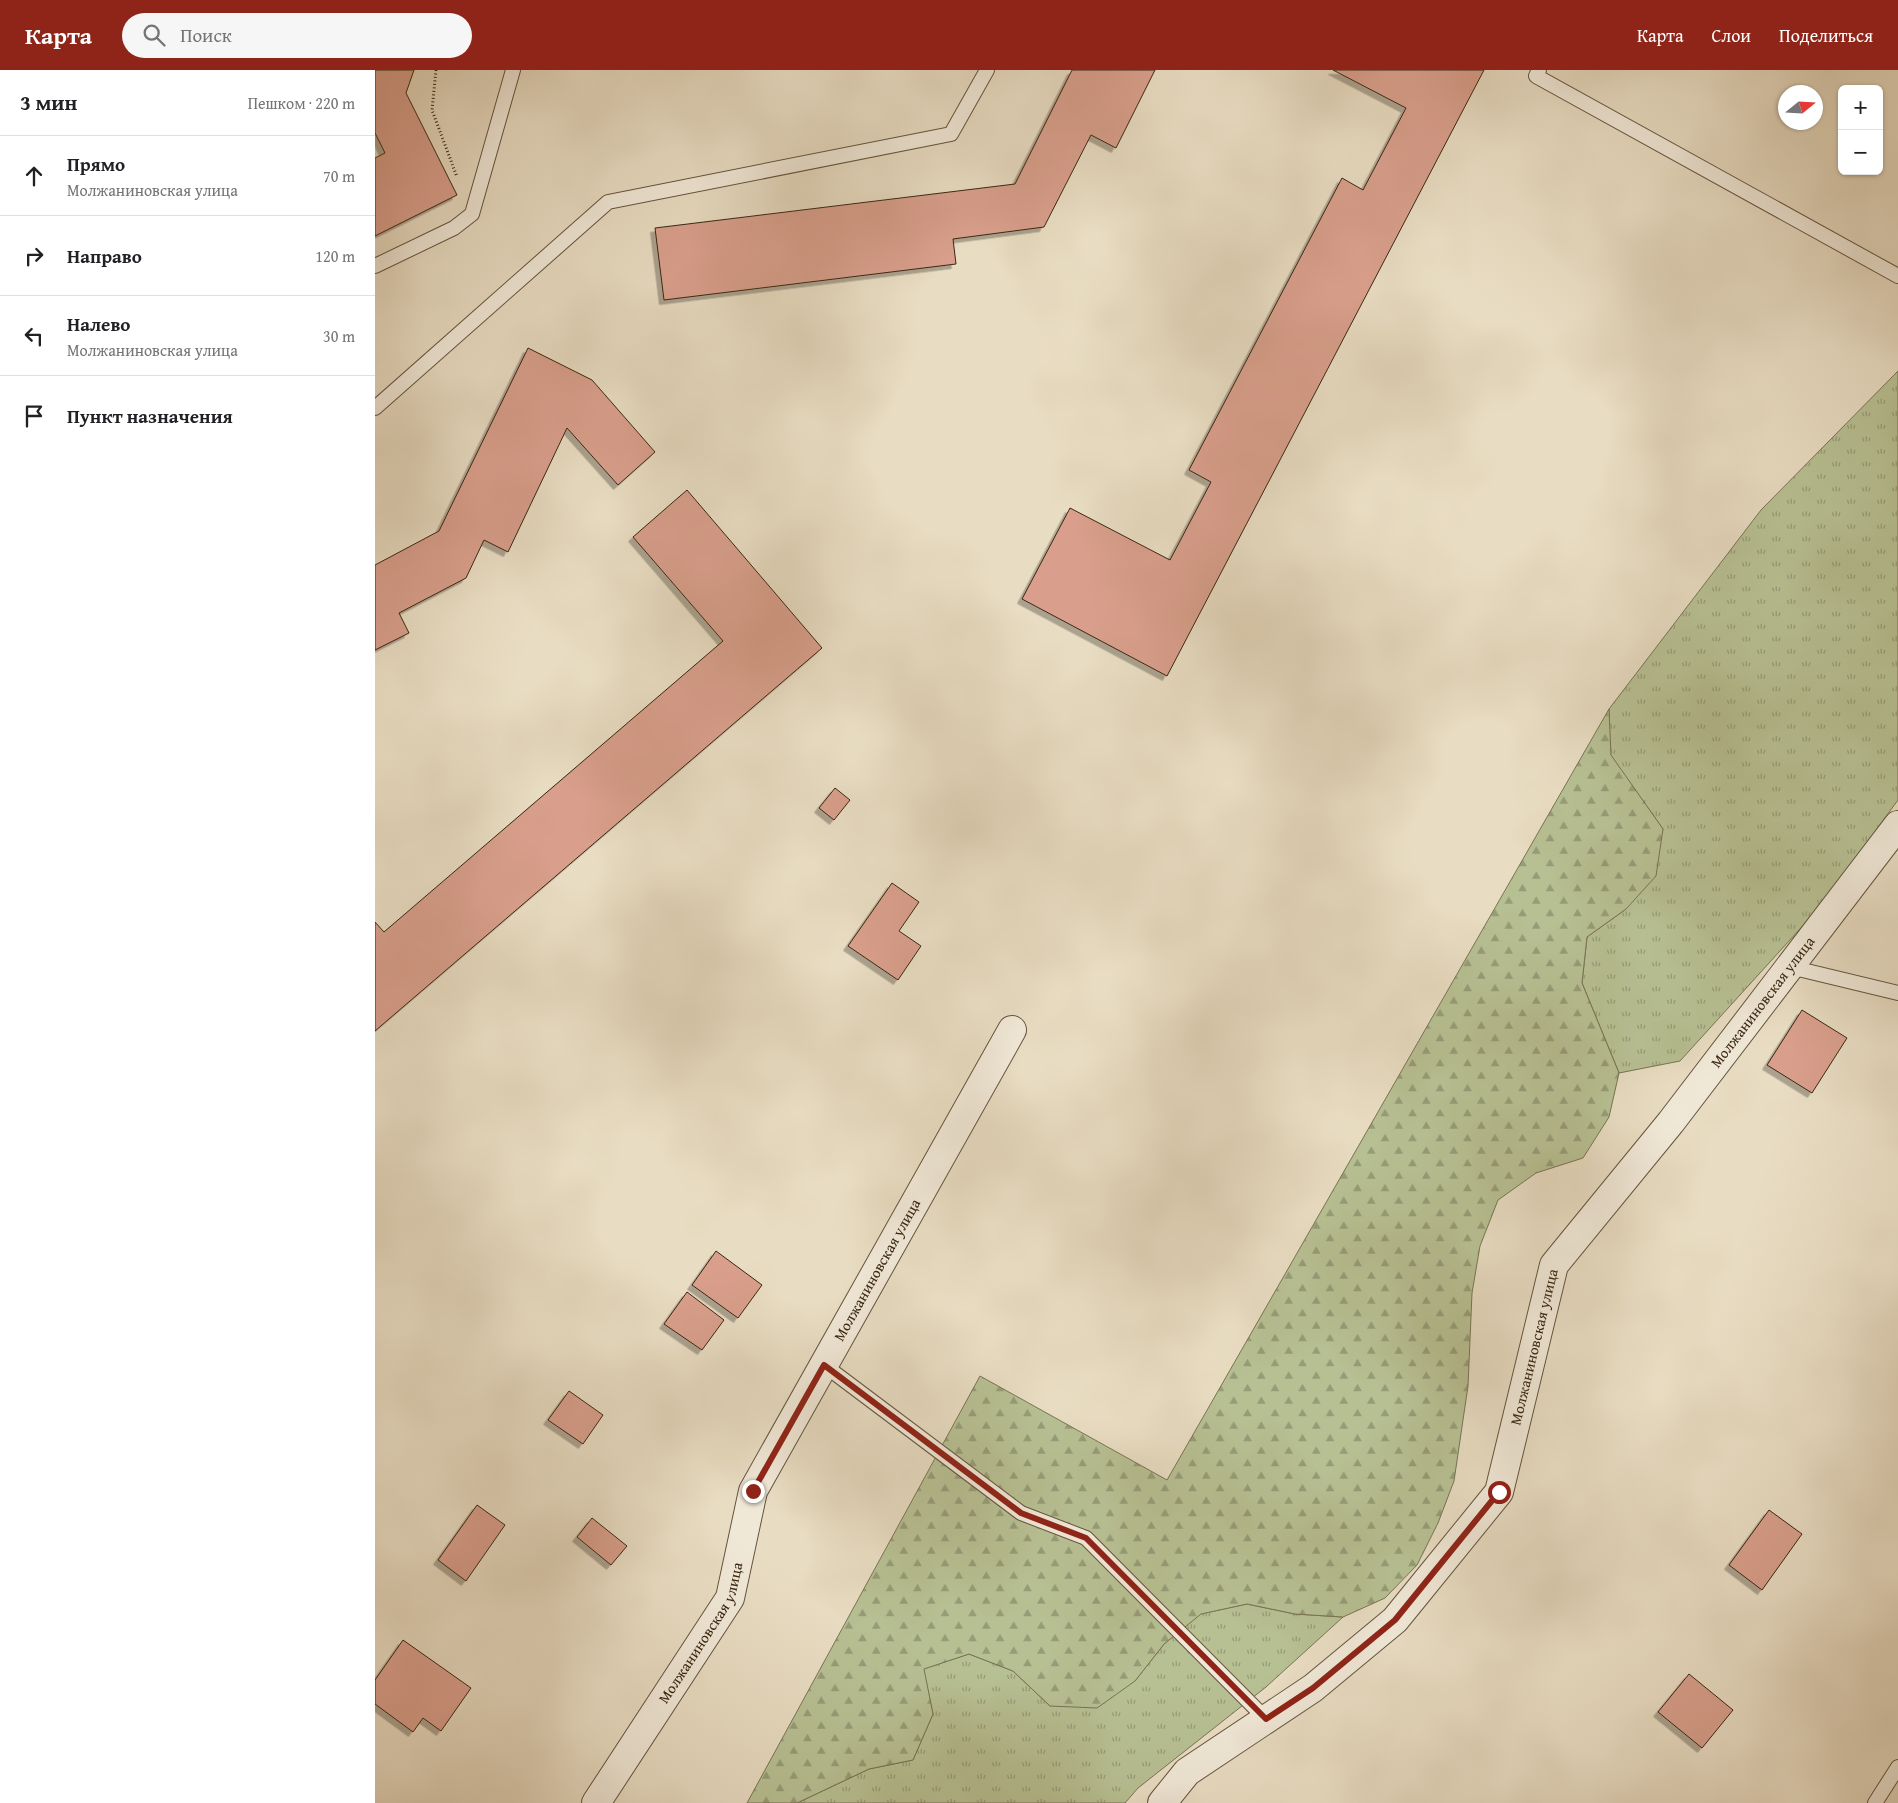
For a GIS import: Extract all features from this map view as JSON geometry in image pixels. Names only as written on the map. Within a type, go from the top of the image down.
[{"type":"street","name":"Молжаниновская улица","points":[[1162,1803],[1187,1772],[1313,1688],[1395,1620],[1499,1492],[1554,1265],[1671,1122],[1898,825]]},
{"type":"street","name":"Молжаниновская улица","points":[[597,1803],[729,1598],[753,1491],[1013,1030]]},
{"type":"lane","points":[[375,266],[454,228],[472,214],[513,70]]},
{"type":"lane","points":[[375,408],[608,202],[951,134],[987,70]]},
{"type":"lane","points":[[1539,70],[1536,76],[1898,276]]},
{"type":"lane","points":[[1790,967],[1898,993]]},
{"type":"lane","points":[[824,1365],[1021,1513],[1086,1538],[1266,1719]]},
{"type":"lane","points":[[1875,1803],[1898,1767]]},
{"type":"path","points":[[436,70],[432,110],[457,178]]},
{"type":"green space","points":[[1898,371],[1898,800],[1819,908],[1680,1061],[1619,1073],[1582,983],[1587,937],[1626,909],[1663,829],[1610,755],[1609,709],[1761,510]]},
{"type":"green space","points":[[1609,709],[1611,755],[1663,829],[1656,876],[1626,909],[1587,937],[1582,983],[1619,1073],[1609,1117],[1583,1158],[1536,1173],[1498,1200],[1480,1246],[1472,1293],[1468,1386],[1454,1481],[1438,1523],[1417,1565],[1385,1598],[1343,1617],[1295,1614],[1247,1604],[1201,1614],[1164,1644],[1135,1681],[1097,1708],[1050,1706],[1013,1671],[969,1654],[924,1669],[933,1714],[913,1760],[869,1769],[797,1803],[747,1803],[980,1376],[1167,1480]]},
{"type":"green space","points":[[1247,1604],[1295,1614],[1343,1617],[1266,1687],[1138,1788],[1125,1803],[797,1803],[869,1769],[913,1760],[933,1714],[923,1669],[969,1654],[1013,1671],[1050,1706],[1135,1681],[1164,1644],[1200,1614]]},
{"type":"building","points":[[375,70],[414,70],[406,93],[457,195],[375,236],[375,158],[385,153],[375,133]]},
{"type":"building","points":[[1072,70],[1155,70],[1116,148],[1091,135],[1044,227],[953,239],[956,264],[664,300],[655,228],[1015,184]]},
{"type":"building","points":[[1333,70],[1484,70],[1167,676],[1022,599],[1070,508],[1170,560],[1211,482],[1189,470],[1342,178],[1363,190],[1406,108]]},
{"type":"building","points":[[528,348],[592,380],[655,452],[618,485],[567,428],[508,552],[484,540],[466,578],[399,613],[409,633],[375,650],[375,565],[439,531]]},
{"type":"building","points":[[687,490],[822,648],[375,1031],[375,922],[384,932],[723,641],[633,537]]},
{"type":"building","points":[[835,788],[850,800],[834,820],[819,808]]},
{"type":"building","points":[[892,883],[919,902],[899,931],[921,946],[898,980],[848,946]]},
{"type":"building","points":[[1802,1010],[1847,1038],[1812,1093],[1767,1065]]},
{"type":"building","points":[[716,1251],[762,1285],[738,1318],[692,1285]]},
{"type":"building","points":[[687,1292],[724,1320],[702,1350],[664,1324]]},
{"type":"building","points":[[569,1391],[603,1415],[583,1444],[548,1420]]},
{"type":"building","points":[[477,1505],[505,1525],[466,1581],[438,1560]]},
{"type":"building","points":[[1769,1510],[1802,1534],[1762,1590],[1729,1565]]},
{"type":"building","points":[[592,1518],[627,1546],[611,1565],[577,1537]]},
{"type":"building","points":[[403,1640],[471,1688],[441,1731],[423,1718],[413,1732],[375,1704],[375,1680]]},
{"type":"building","points":[[1689,1674],[1733,1710],[1702,1748],[1658,1712]]},
{"type":"route","points":[[753,1491],[824,1365],[1021,1513],[1086,1538],[1266,1719],[1313,1688],[1395,1620],[1499,1492]]}]
